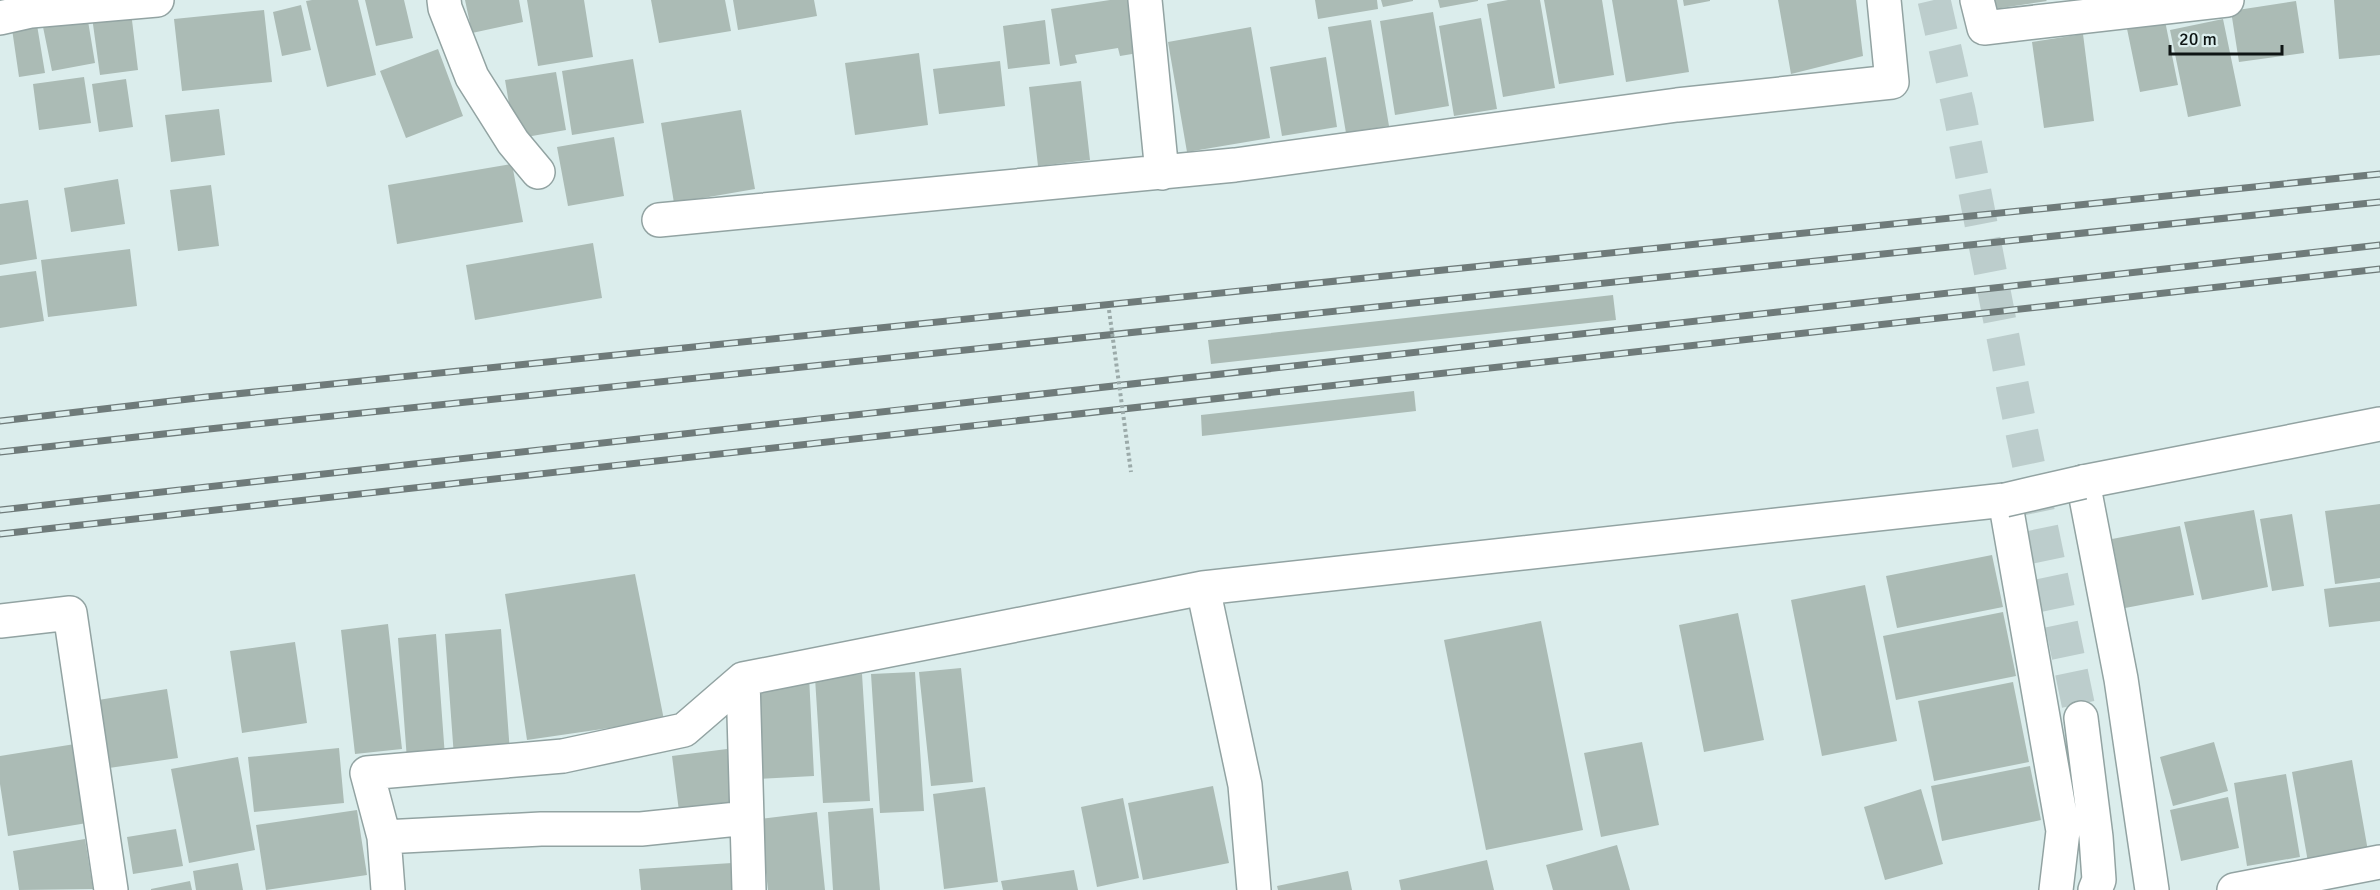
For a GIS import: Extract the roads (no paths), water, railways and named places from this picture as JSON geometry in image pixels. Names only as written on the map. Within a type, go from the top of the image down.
[{"type":"street","points":[[0,18],[31,11],[157,0]]},
{"type":"street","points":[[444,0],[472,77],[513,142],[538,172]]},
{"type":"street","points":[[1145,0],[1162,173]]},
{"type":"street","points":[[659,220],[1247,164],[1677,105],[1892,82],[1884,0]]},
{"type":"street","points":[[1977,0],[1984,28],[2227,0]]},
{"type":"street","points":[[388,890],[384,837],[367,773],[563,756],[684,730],[743,679],[1203,588],[2005,500],[2083,482],[2380,424]]},
{"type":"street","points":[[2083,482],[2121,679],[2152,890]]},
{"type":"street","points":[[2005,500],[2063,831],[2056,890]]},
{"type":"street","points":[[1203,588],[1245,785],[1254,890]]},
{"type":"street","points":[[0,621],[70,613],[111,890]]},
{"type":"street","points":[[743,679],[749,890]]},
{"type":"street","points":[[2081,718],[2096,837],[2098,880],[2095,890]]},
{"type":"street","points":[[384,837],[541,829],[641,829],[747,818]]},
{"type":"street","points":[[2234,890],[2380,862]]},
{"type":"tunnel","points":[[1934,0],[1959,110],[2015,399],[2081,718]]},
{"type":"railway","points":[[0,421],[206,397],[2380,174]]},
{"type":"railway","points":[[0,452],[2380,202]]},
{"type":"railway","points":[[0,510],[2380,245]]},
{"type":"railway","points":[[0,534],[2380,269]]}]
